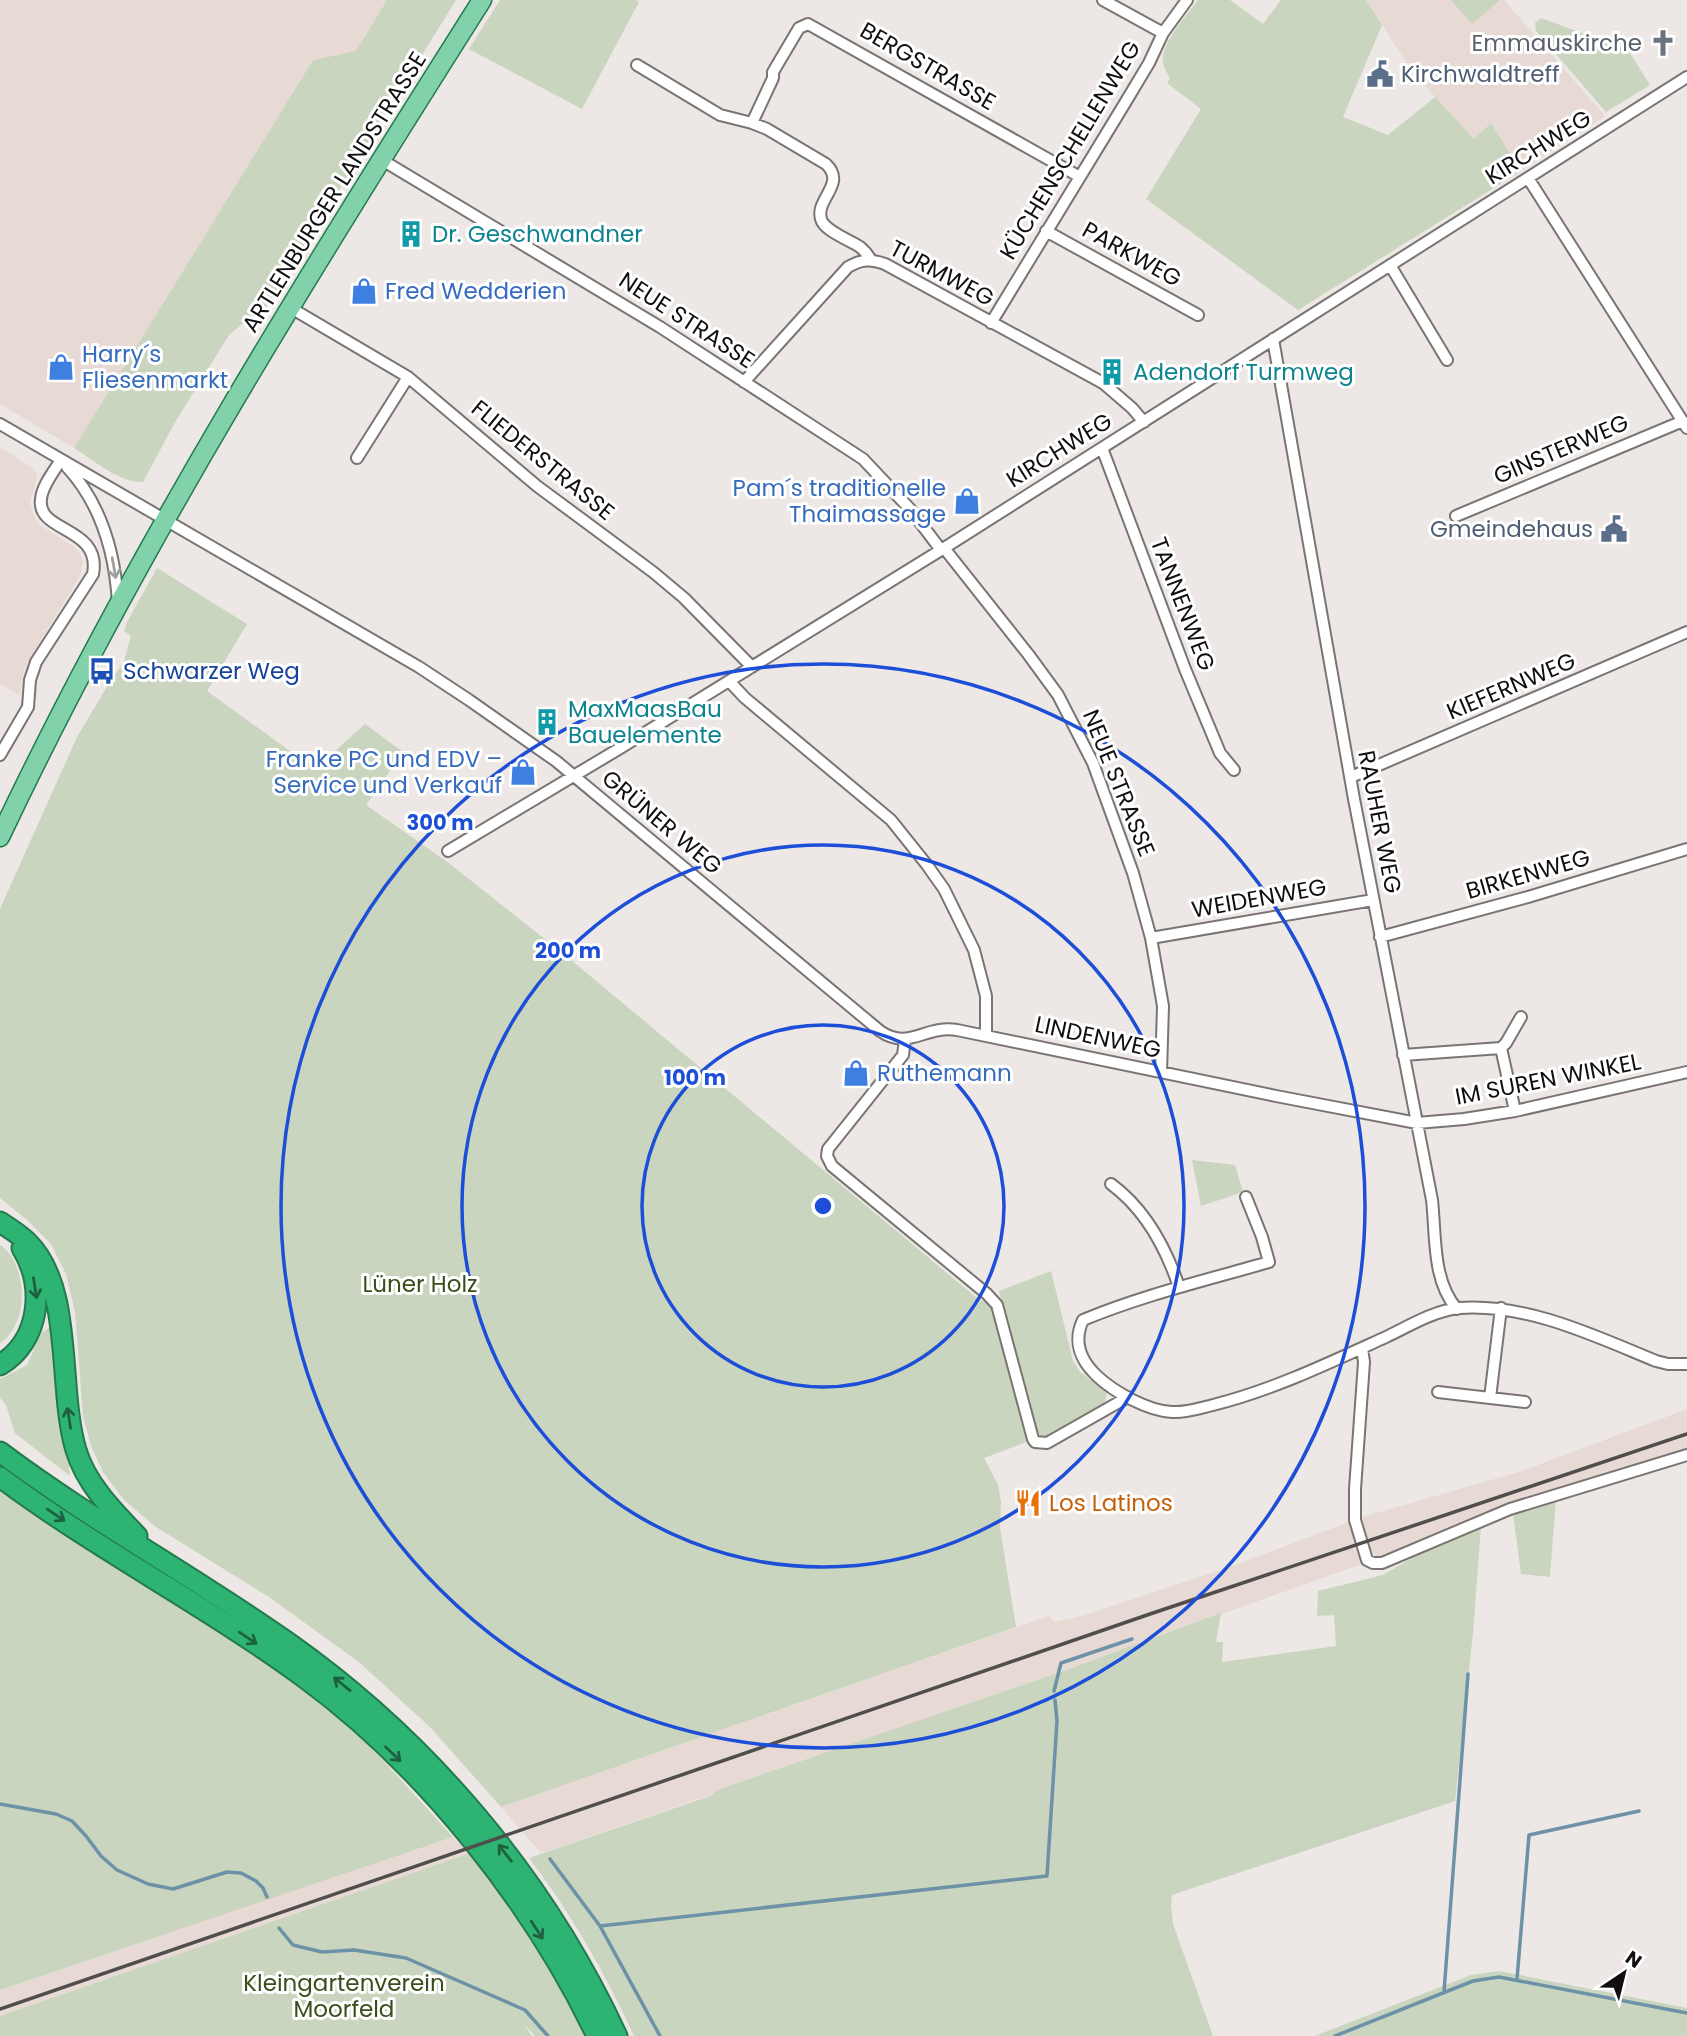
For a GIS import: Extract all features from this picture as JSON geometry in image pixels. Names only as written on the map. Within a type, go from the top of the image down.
[{"type":"highway","points":[[0,1365],[21,1346],[33,1323],[37,1299],[32,1269],[24,1252],[4,1225]]},
{"type":"highway","points":[[4,1225],[26,1241],[37,1255],[47,1270],[54,1289],[59,1310],[68,1419],[76,1453],[91,1482],[112,1510],[174,1569]]},
{"type":"highway","points":[[0,1452],[90,1515],[252,1618],[327,1672],[402,1737],[449,1783],[534,1891],[580,1964],[617,2036]]},
{"type":"highway","points":[[0,1477],[260,1646],[308,1680],[363,1725],[433,1794],[493,1868],[549,1949],[597,2036]]},
{"type":"main road","name":"ARTLENBURGER LANDSTRASSE","points":[[0,836],[118,604],[164,520],[291,308],[482,0]]},
{"type":"street","points":[[1103,0],[1163,33]]},
{"type":"street","name":"KÜCHENSCHELLENWEG","points":[[991,323],[1149,63],[1163,33],[1187,0]]},
{"type":"street","name":"BERGSTRASSE","points":[[752,123],[773,72],[799,28],[808,24],[1080,177]]},
{"type":"street","points":[[637,65],[720,115],[767,129],[817,157],[833,170],[834,180],[821,209],[821,219],[827,227],[863,249],[871,260]]},
{"type":"street","name":"KIRCHWEG","points":[[448,851],[942,549],[1687,77]]},
{"type":"street","name":"NEUE STRASSE","points":[[382,160],[602,291],[863,460],[910,509],[1036,664],[1076,726],[1093,763],[1133,873],[1151,938],[1164,1019],[1161,1072]]},
{"type":"street","points":[[1528,178],[1685,424]]},
{"type":"street","name":"PARKWEG","points":[[1046,231],[1198,315]]},
{"type":"street","name":"TURMWEG","points":[[744,382],[848,267],[859,261],[871,260],[885,264],[1103,383],[1132,408],[1143,422]]},
{"type":"street","points":[[1390,265],[1447,360]]},
{"type":"street","name":"FLIEDERSTRASSE","points":[[291,308],[408,377],[537,486],[667,583],[752,667]]},
{"type":"street","name":"RAUHER WEG","points":[[1273,339],[1350,777],[1432,1200],[1439,1266],[1449,1299],[1457,1308]]},
{"type":"street","points":[[357,458],[408,377]]},
{"type":"street","name":"GRÜNER WEG","points":[[0,424],[436,677],[574,776],[880,1031],[897,1040],[905,1040]]},
{"type":"street","name":"GINSTERWEG","points":[[1456,516],[1685,424]]},
{"type":"street","name":"TANNENWEG","points":[[1102,448],[1185,669],[1220,754],[1234,770]]},
{"type":"street","points":[[0,755],[28,706],[30,680],[36,662],[93,574],[94,561],[86,542],[50,520],[40,503],[42,494],[61,460],[85,489],[99,516],[114,563],[118,604]]},
{"type":"street","name":"KIEFERNWEG","points":[[1350,777],[1687,632]]},
{"type":"street","points":[[729,681],[745,698],[891,820],[926,863],[943,889],[974,950],[986,996],[986,1035]]},
{"type":"street","name":"BIRKENWEG","points":[[1380,937],[1528,897],[1687,849]]},
{"type":"street","name":"WEIDENWEG","points":[[1151,938],[1373,900]]},
{"type":"street","points":[[1403,1055],[1501,1048],[1521,1017]]},
{"type":"street","name":"LINDENWEG","points":[[905,1040],[947,1028],[1417,1123]]},
{"type":"street","points":[[905,1040],[903,1055],[828,1149],[827,1156],[831,1166],[987,1293],[997,1305],[1035,1442],[1047,1443],[1128,1397]]},
{"type":"street","points":[[1501,1048],[1515,1111]]},
{"type":"street","name":"IM SUREN WINKEL","points":[[1417,1123],[1515,1111],[1687,1072]]},
{"type":"street","points":[[1111,1184],[1134,1206],[1154,1231],[1170,1261],[1179,1287]]},
{"type":"street","points":[[1246,1197],[1269,1262],[1179,1287],[1083,1320],[1078,1331],[1078,1343],[1082,1359],[1097,1376],[1128,1397],[1156,1409],[1186,1411],[1273,1387],[1433,1314],[1457,1308],[1501,1308],[1580,1330],[1656,1361],[1687,1364]]},
{"type":"street","points":[[1490,1398],[1501,1308]]},
{"type":"street","points":[[1362,1348],[1364,1362],[1355,1520],[1367,1560],[1374,1563],[1382,1563],[1510,1509],[1687,1455]]},
{"type":"street","points":[[1438,1392],[1525,1402]]},
{"type":"shaded area","points":[[0,0],[387,0],[356,51],[313,60],[74,448],[0,404]]},
{"type":"shaded area","points":[[1366,0],[1451,0],[1472,23],[1500,0],[1504,0],[1605,116],[1521,171],[1491,123],[1475,139],[1460,126],[1410,68]]},
{"type":"shaded area","points":[[0,447],[36,472],[37,478],[30,502],[35,519],[74,547],[83,562],[80,576],[26,665],[20,696],[0,683]]},
{"type":"shaded area","points":[[1687,1409],[1687,1449],[1519,1502],[1382,1557],[1376,1556],[1370,1550],[1360,1554],[1362,1564],[554,1849],[541,1853],[501,1807],[1049,1616],[1054,1622],[1086,1615],[1230,1567],[1349,1522],[1355,1540],[1365,1536],[1359,1518],[1519,1472]]},
{"type":"shaded area","points":[[453,1837],[470,1853],[0,2016],[0,1990]]},
{"type":"green space","points":[[387,0],[456,0],[271,300],[252,324],[242,324],[229,335],[174,424],[143,482],[125,479],[107,470],[74,448],[313,60],[356,51]]},
{"type":"green space","points":[[500,0],[639,2],[582,109],[469,49]]},
{"type":"green space","points":[[1198,0],[1230,0],[1263,24],[1281,0],[1366,0],[1382,25],[1343,117],[1388,135],[1435,97],[1474,139],[1491,123],[1521,171],[1298,310],[1146,199],[1201,109],[1167,83],[1170,78],[1163,63],[1163,55],[1170,39]]},
{"type":"green space","points":[[1451,0],[1500,0],[1472,24]]},
{"type":"green space","points":[[1541,18],[1628,50],[1650,85],[1606,112],[1536,31],[1535,23]]},
{"type":"green space","name":"Lüner Holz","points":[[157,568],[247,624],[207,691],[315,769],[365,724],[403,752],[366,805],[450,864],[565,955],[978,1299],[991,1304],[1029,1441],[984,1458],[998,1485],[1001,1502],[1000,1528],[1016,1627],[501,1807],[431,1728],[360,1663],[269,1597],[156,1527],[124,1500],[103,1472],[91,1446],[83,1416],[75,1312],[66,1274],[51,1244],[0,1198],[0,909],[77,737],[124,661],[131,636],[124,631],[127,622]]},
{"type":"green space","points":[[1192,1160],[1235,1165],[1243,1192],[1201,1206]]},
{"type":"green space","points":[[0,1245],[16,1265],[22,1294],[17,1322],[10,1334],[0,1343]]},
{"type":"green space","points":[[1051,1271],[1073,1361],[1080,1372],[1107,1392],[1101,1407],[1044,1439],[1038,1437],[999,1291]]},
{"type":"green space","points":[[53,1325],[60,1427],[70,1476],[15,1433],[6,1405],[0,1398],[0,1379],[27,1365],[41,1333]]},
{"type":"green space","points":[[0,1492],[259,1657],[360,1735],[453,1837],[0,1990]]},
{"type":"green space","points":[[1556,1498],[1550,1577],[1521,1574],[1513,1513]]},
{"type":"green space","points":[[1481,1526],[1473,1633],[1455,1801],[1172,1895],[1173,1924],[1213,2036],[634,2036],[586,1944],[529,1858],[1221,1613],[1216,1642],[1223,1642],[1222,1662],[1336,1646],[1334,1615],[1317,1616],[1318,1591],[1383,1575],[1438,1543]]},
{"type":"green space","name":"Kleingartenverein Moorfeld","points":[[470,1853],[534,1936],[588,2036],[535,2036],[523,2023],[532,2036],[0,2036],[0,2016]]},
{"type":"green space","points":[[1499,1971],[1687,2008],[1687,2036],[1315,2036],[1471,1975]]},
{"type":"waterway","points":[[1054,1691],[1061,1663],[1132,1639]]},
{"type":"waterway","points":[[1444,1992],[1468,1674]]},
{"type":"waterway","points":[[660,2036],[600,1926],[1047,1876],[1057,1721],[1055,1700]]},
{"type":"waterway","points":[[0,1804],[56,1814],[72,1821],[101,1856],[117,1870],[148,1884],[173,1889],[227,1872],[241,1873],[256,1881],[267,1897]]},
{"type":"waterway","points":[[1517,1979],[1529,1835],[1639,1811]]},
{"type":"waterway","points":[[550,1859],[600,1926]]},
{"type":"waterway","points":[[279,1928],[293,1945],[322,1952],[354,1950],[406,1958],[525,2010],[548,2036]]},
{"type":"waterway","points":[[1335,2036],[1473,1981],[1499,1977],[1687,2013]]},
{"type":"railway","points":[[0,2009],[1150,1614],[1687,1434]]},
{"type":"place","name":"Emmauskirche","points":[[1663,43]]},
{"type":"place","name":"Kirchwaldtreff","points":[[1380,74]]},
{"type":"place","name":"Dr. Geschwandner","points":[[411,234]]},
{"type":"place","name":"Fred Wedderien","points":[[364,291]]},
{"type":"place","name":"Harry´s Fliesenmarkt","points":[[61,367]]},
{"type":"place","name":"Adendorf Turmweg","points":[[1112,372]]},
{"type":"place","name":"Pam´s traditionelle Thaimassage","points":[[967,501]]},
{"type":"place","name":"Gmeindehaus","points":[[1614,529]]},
{"type":"place","name":"Schwarzer Weg","points":[[102,671]]},
{"type":"place","name":"MaxMaasBau Bauelemente","points":[[547,722]]},
{"type":"place","name":"Franke PC und EDV – Service und Verkauf","points":[[523,772]]},
{"type":"place","name":"Ruthemann","points":[[856,1073]]},
{"type":"place","name":"Los Latinos","points":[[1028,1503]]}]
